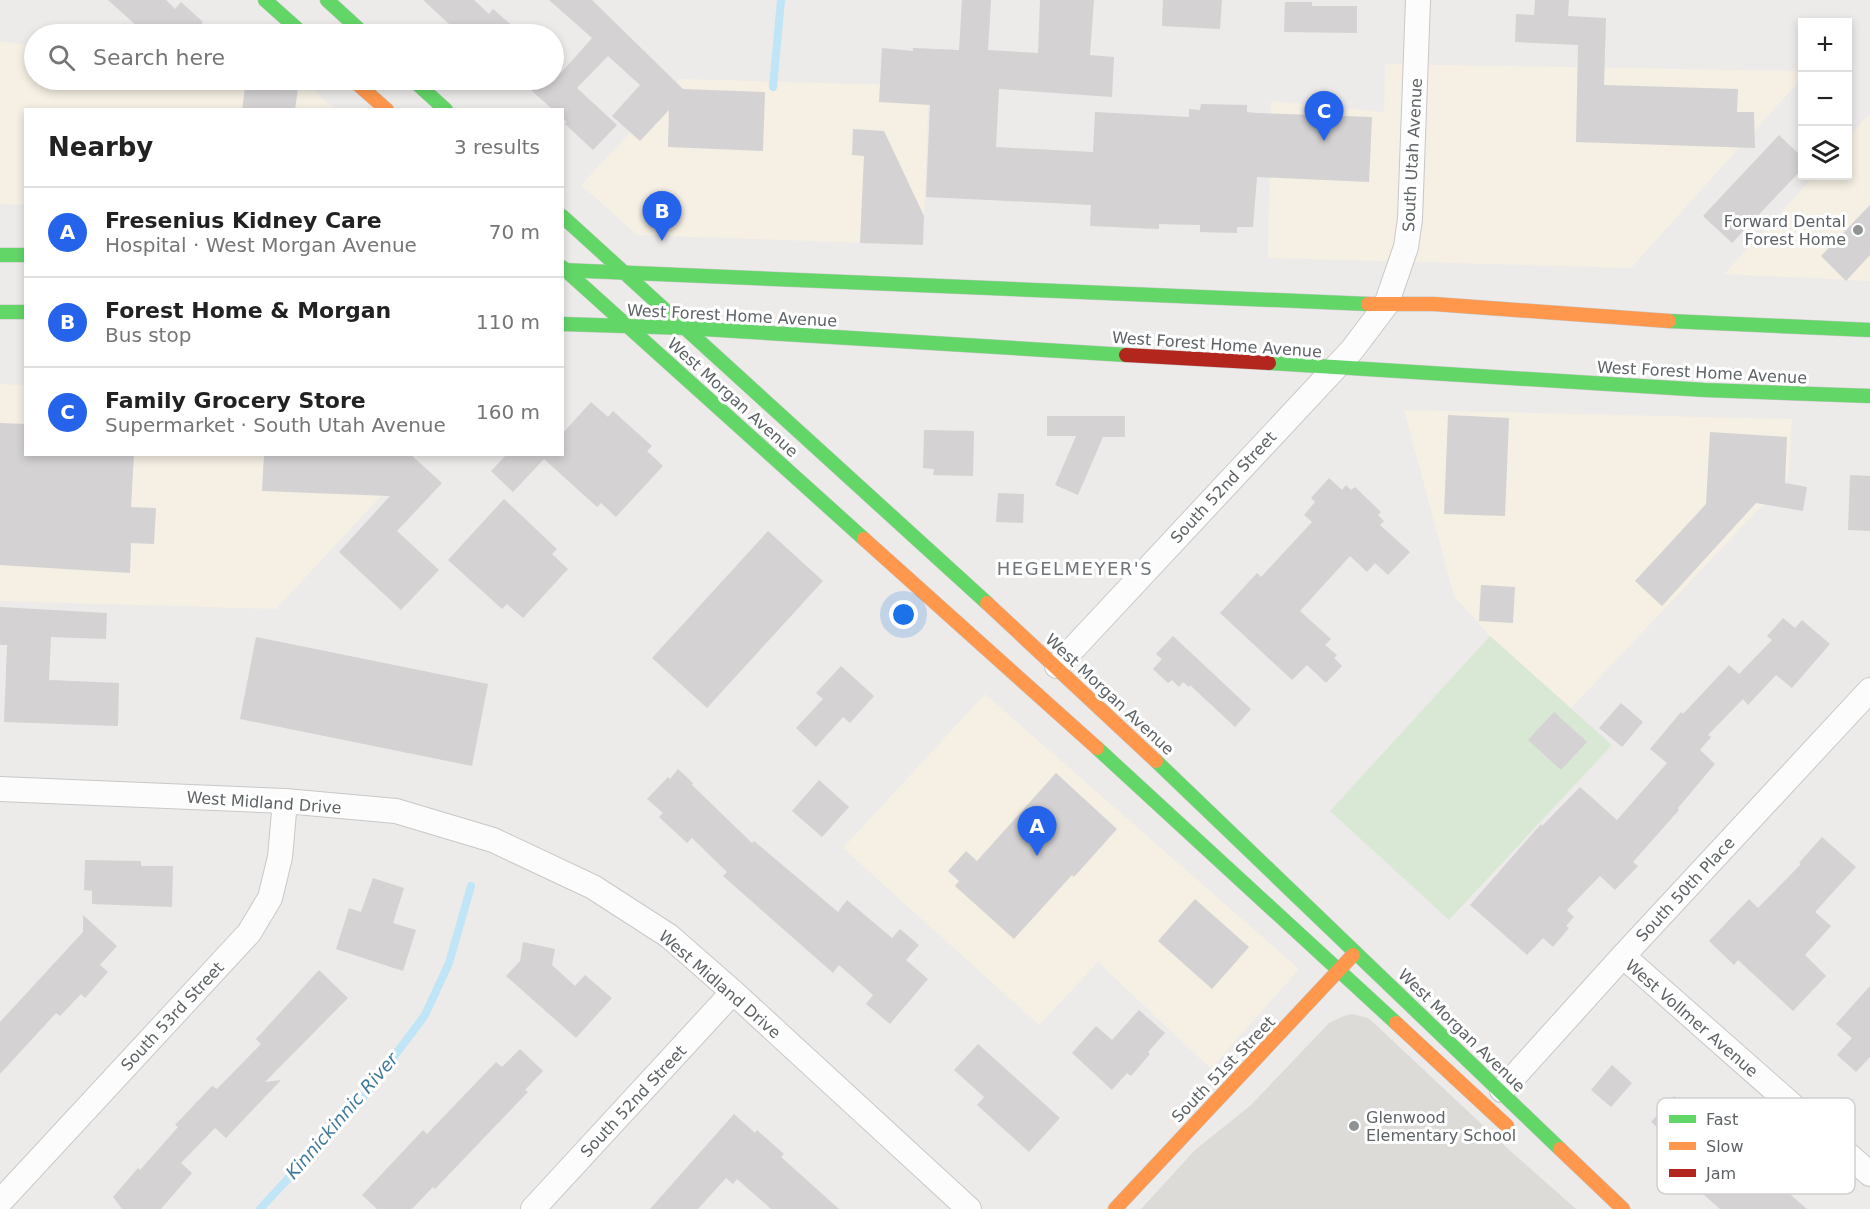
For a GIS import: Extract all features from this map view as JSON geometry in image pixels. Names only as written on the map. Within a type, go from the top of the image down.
[{"type":"street","points":[[265,0],[292,24]]},
{"type":"street","points":[[327,0],[353,24]]},
{"type":"street","name":"South Utah Avenue","points":[[1386,305],[1406,247],[1410,219],[1419,0]]},
{"type":"street","points":[[364,90],[385,108]]},
{"type":"street","points":[[424,90],[444,108]]},
{"type":"street","name":"West Morgan Avenue","points":[[564,218],[1057,666],[1502,1090],[1623,1209]]},
{"type":"street","points":[[0,255],[24,255]]},
{"type":"street","points":[[564,269],[1386,305],[1434,304],[1708,324],[1870,330]]},
{"type":"street","name":"West Morgan Avenue","points":[[564,269],[630,326],[1340,970],[1520,1139]]},
{"type":"street","name":"South 52nd Street","points":[[1057,666],[1352,350],[1386,305]]},
{"type":"street","points":[[0,312],[24,312]]},
{"type":"street","name":"West Forest Home Avenue","points":[[564,324],[687,328],[1693,389],[1870,396]]},
{"type":"street","points":[[1043,700],[1057,666]]},
{"type":"street","name":"South 50th Place","points":[[1502,1090],[1870,690]]},
{"type":"street","name":"West Midland Drive","points":[[0,789],[285,801],[396,811],[493,840],[593,887],[669,936],[969,1209]]},
{"type":"street","name":"South 53rd Street","points":[[0,1202],[249,933],[270,898],[280,857],[285,801]]},
{"type":"street","name":"South 51st Street","points":[[1114,1209],[1357,952]]},
{"type":"street","name":"West Vollmer Avenue","points":[[1623,956],[1784,1098]]},
{"type":"street","name":"South 52nd Street","points":[[534,1209],[733,992]]},
{"type":"street","name":"West Vollmer Avenue","points":[[1855,1161],[1870,1174]]},
{"type":"shaded area","points":[[0,41],[24,45],[24,90],[313,90],[334,108],[24,108],[24,205],[0,204]]},
{"type":"shaded area","points":[[1385,64],[1798,71],[1798,82],[1631,268],[1268,258],[1271,101],[1384,112]]},
{"type":"shaded area","points":[[680,79],[929,86],[923,245],[637,235],[581,185]]},
{"type":"shaded area","points":[[1870,113],[1870,281],[1724,274],[1810,180],[1852,180],[1852,133]]},
{"type":"shaded area","points":[[0,384],[24,385],[24,456],[418,456],[276,609],[0,601]]},
{"type":"shaded area","points":[[1404,410],[1792,419],[1788,478],[1571,708],[1490,636],[1454,596]]},
{"type":"shaded area","points":[[985,694],[1299,969],[1211,1069],[1098,962],[1039,1025],[843,848]]},
{"type":"shaded area","name":"Glenwood Elementary School","points":[[1352,1014],[1368,1018],[1576,1209],[1141,1209],[1195,1150],[1251,1105],[1329,1023]]},
{"type":"green space","points":[[1490,636],[1612,745],[1449,920],[1330,811]]},
{"type":"building","points":[[108,0],[166,0],[175,9],[181,2],[203,22],[201,24],[135,24]]},
{"type":"building","points":[[423,0],[474,0],[489,14],[493,9],[510,24],[449,24]]},
{"type":"building","points":[[549,0],[592,0],[683,89],[765,92],[763,151],[668,147],[669,110],[640,141],[612,116],[640,85],[608,56],[577,88],[617,125],[593,150],[565,124],[567,122],[564,120],[564,108],[551,108],[531,90],[564,90],[564,70],[592,38]]},
{"type":"building","points":[[962,0],[991,0],[988,50],[1038,53],[1040,0],[1094,0],[1090,55],[1114,57],[1112,97],[999,89],[996,147],[1093,152],[1095,112],[1189,117],[1189,109],[1200,110],[1201,104],[1247,105],[1247,112],[1257,113],[1372,117],[1369,182],[1257,177],[1253,227],[1237,227],[1237,233],[1200,232],[1200,225],[1159,224],[1159,229],[1090,226],[1091,205],[926,197],[930,105],[879,102],[882,48],[913,51],[913,48],[959,50]]},
{"type":"building","points":[[1163,0],[1222,0],[1220,29],[1162,26]]},
{"type":"building","points":[[1535,0],[1569,0],[1568,16],[1606,18],[1604,85],[1738,89],[1737,112],[1754,112],[1755,148],[1576,142],[1578,45],[1515,42],[1516,14],[1534,15]]},
{"type":"building","points":[[1285,2],[1312,2],[1312,6],[1357,6],[1357,33],[1284,32]]},
{"type":"building","points":[[245,90],[298,90],[295,108],[242,108]]},
{"type":"building","points":[[853,129],[884,131],[924,216],[923,245],[860,243],[864,156],[852,155]]},
{"type":"building","points":[[1779,135],[1798,153],[1798,173],[1732,243],[1703,216]]},
{"type":"building","name":"Forward Dental Forest Home","points":[[1870,205],[1870,255],[1846,281],[1821,256]]},
{"type":"building","points":[[591,402],[608,417],[613,411],[652,446],[647,451],[663,466],[616,517],[601,503],[597,507],[544,459],[513,492],[491,471],[505,456],[564,456],[564,432]]},
{"type":"building","points":[[1448,415],[1509,418],[1505,516],[1444,514]]},
{"type":"building","points":[[1047,416],[1125,416],[1125,437],[1103,437],[1078,495],[1055,485],[1076,436],[1047,436]]},
{"type":"building","points":[[0,423],[24,424],[24,456],[134,456],[131,507],[156,508],[154,544],[131,543],[130,573],[0,565]]},
{"type":"building","points":[[924,430],[974,431],[973,476],[933,475],[934,469],[923,468]]},
{"type":"building","points":[[1710,432],[1787,437],[1785,483],[1807,487],[1803,511],[1756,503],[1662,606],[1635,581],[1706,504]]},
{"type":"building","points":[[264,456],[412,456],[442,483],[397,531],[439,570],[401,610],[339,552],[390,496],[262,491]]},
{"type":"building","points":[[1850,475],[1870,476],[1870,531],[1848,530]]},
{"type":"building","points":[[1329,478],[1342,490],[1346,485],[1351,490],[1355,487],[1381,512],[1378,515],[1384,521],[1380,525],[1410,552],[1388,575],[1375,563],[1367,572],[1350,556],[1300,611],[1331,639],[1325,645],[1337,655],[1334,658],[1342,666],[1326,683],[1307,665],[1292,680],[1220,613],[1257,573],[1261,577],[1312,522],[1304,515],[1315,502],[1311,498]]},
{"type":"building","points":[[998,493],[1024,494],[1023,523],[996,522]]},
{"type":"building","points":[[504,499],[557,549],[552,554],[568,569],[523,618],[507,604],[502,609],[448,560]]},
{"type":"building","points":[[768,531],[823,581],[707,708],[652,658]]},
{"type":"building","points":[[1481,585],[1515,587],[1513,623],[1479,621]]},
{"type":"building","points":[[0,607],[107,613],[106,639],[51,637],[49,680],[119,683],[118,726],[4,722],[7,645],[0,645]]},
{"type":"building","points":[[1783,618],[1795,628],[1802,620],[1830,644],[1792,688],[1776,675],[1748,705],[1743,699],[1708,735],[1711,737],[1700,750],[1715,764],[1678,808],[1679,810],[1633,862],[1638,866],[1615,890],[1600,876],[1567,910],[1574,917],[1566,926],[1569,928],[1553,947],[1543,938],[1527,955],[1470,905],[1541,824],[1542,826],[1580,787],[1617,820],[1667,763],[1650,749],[1681,712],[1683,714],[1729,665],[1739,674],[1772,640],[1767,636]]},
{"type":"building","points":[[1173,636],[1251,709],[1235,727],[1190,685],[1189,687],[1183,682],[1179,687],[1172,680],[1168,683],[1153,669],[1162,659],[1156,654]]},
{"type":"building","points":[[256,637],[488,684],[472,766],[240,719]]},
{"type":"building","points":[[841,666],[874,696],[850,723],[843,717],[816,747],[796,728],[823,699],[816,693]]},
{"type":"building","points":[[1621,703],[1643,722],[1622,747],[1599,728]]},
{"type":"building","points":[[1554,712],[1587,742],[1561,770],[1528,740]]},
{"type":"building","points":[[678,769],[752,843],[754,841],[838,912],[847,900],[892,938],[900,929],[919,945],[906,960],[928,979],[890,1024],[866,1004],[873,995],[839,965],[833,973],[723,876],[727,872],[692,838],[687,843],[659,817],[663,813],[647,799]]},
{"type":"building","points":[[1056,773],[1117,829],[1014,939],[955,886],[959,881],[948,871],[966,851],[977,861]]},
{"type":"building","points":[[819,780],[849,807],[822,837],[792,811]]},
{"type":"building","points":[[1822,837],[1856,867],[1815,912],[1831,926],[1805,955],[1826,976],[1793,1011],[1738,960],[1734,965],[1709,941],[1749,899],[1758,908],[1801,864],[1799,863]]},
{"type":"building","points":[[85,860],[141,861],[141,866],[173,866],[172,907],[92,904],[92,891],[84,890]]},
{"type":"building","points":[[373,878],[404,888],[393,923],[416,930],[403,971],[336,949],[349,908],[361,912]]},
{"type":"building","points":[[1195,899],[1249,947],[1212,989],[1158,941]]},
{"type":"building","points":[[83,915],[117,946],[100,965],[108,972],[85,998],[81,994],[60,1016],[56,1013],[0,1074],[0,1022],[83,932]]},
{"type":"building","points":[[523,942],[555,949],[552,965],[575,986],[585,975],[612,998],[576,1038],[506,976],[520,961]]},
{"type":"building","points":[[319,970],[348,998],[265,1082],[281,1080],[226,1138],[215,1128],[181,1163],[192,1173],[161,1209],[122,1209],[113,1197],[138,1168],[140,1170],[178,1127],[175,1125],[212,1086],[217,1089],[261,1044],[256,1039]]},
{"type":"building","points":[[1870,986],[1870,1057],[1856,1072],[1837,1055],[1852,1038],[1836,1024]]},
{"type":"building","points":[[1139,1010],[1165,1033],[1131,1076],[1127,1073],[1112,1090],[1072,1053],[1096,1026],[1112,1040]]},
{"type":"building","points":[[978,1044],[1060,1118],[1029,1152],[977,1105],[984,1097],[954,1070]]},
{"type":"building","points":[[520,1049],[543,1071],[525,1090],[528,1092],[435,1189],[433,1187],[412,1209],[377,1209],[362,1195],[423,1130],[427,1134],[496,1062],[502,1067]]},
{"type":"building","points":[[1612,1065],[1632,1083],[1611,1107],[1591,1090]]},
{"type":"building","points":[[734,1114],[755,1133],[757,1130],[784,1154],[781,1157],[839,1209],[771,1209],[737,1179],[733,1184],[726,1178],[698,1209],[650,1209]]},
{"type":"building","points":[[1657,1115],[1657,1127],[1651,1122]]},
{"type":"building","points":[[1703,1194],[1790,1194],[1807,1209],[1720,1209]]},
{"type":"waterway","name":"Kinnickinnic River","points":[[773,87],[781,0]]},
{"type":"waterway","name":"Kinnickinnic River","points":[[260,1209],[366,1094],[425,1015],[449,963],[471,886]]},
{"type":"traffic: fast","points":[[265,0],[292,24]]},
{"type":"traffic: fast","points":[[327,0],[353,24]]},
{"type":"traffic: fast","points":[[424,90],[444,108]]},
{"type":"traffic: fast","points":[[564,218],[987,603]]},
{"type":"traffic: fast","points":[[0,255],[24,255]]},
{"type":"traffic: fast","points":[[564,269],[864,539]]},
{"type":"traffic: fast","points":[[564,270],[1368,304]]},
{"type":"traffic: fast","points":[[0,312],[24,312]]},
{"type":"traffic: fast","points":[[1669,321],[1870,330]]},
{"type":"traffic: fast","points":[[564,324],[687,328],[1126,355]]},
{"type":"traffic: fast","points":[[1269,363],[1705,390],[1870,396]]},
{"type":"traffic: fast","points":[[1097,748],[1396,1023]]},
{"type":"traffic: fast","points":[[1156,761],[1560,1149]]},
{"type":"traffic: slow","points":[[364,90],[385,108]]},
{"type":"traffic: slow","points":[[1368,304],[1434,304],[1669,321]]},
{"type":"traffic: slow","points":[[864,539],[1097,748]]},
{"type":"traffic: slow","points":[[987,603],[1156,761]]},
{"type":"traffic: slow","points":[[1115,1209],[1353,955]]},
{"type":"traffic: slow","points":[[1396,1023],[1507,1126]]},
{"type":"traffic: slow","points":[[1560,1149],[1623,1209]]},
{"type":"traffic: jam","points":[[1126,355],[1269,363]]},
{"type":"place","name":"Family Grocery Store","points":[[1324,141]]},
{"type":"place","name":"Forward Dental Forest Home","points":[[1858,230]]},
{"type":"place","name":"Forest Home & Morgan","points":[[662,241]]},
{"type":"place","name":"Fresenius Kidney Care","points":[[1037,856]]},
{"type":"place","name":"Glenwood Elementary School","points":[[1354,1126]]},
{"type":"district","name":"HEGELMEYER'S","points":[[1075,569]]}]
